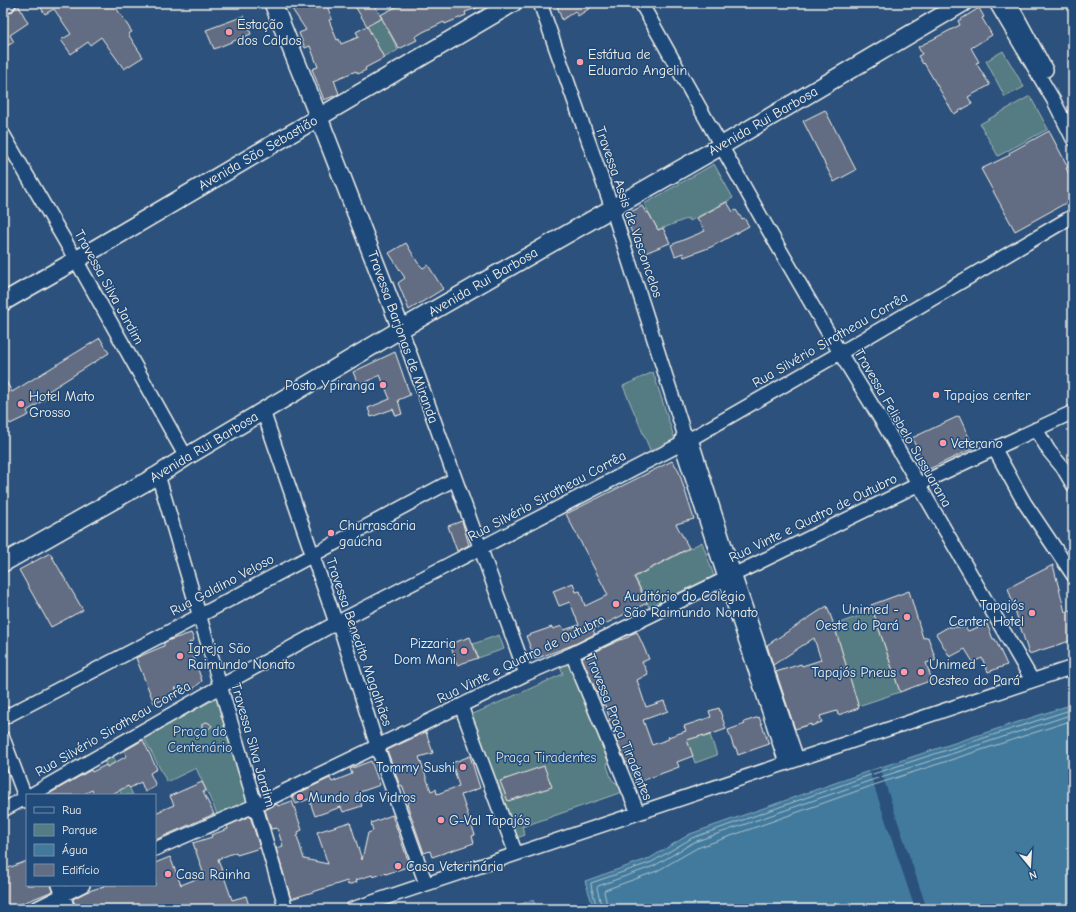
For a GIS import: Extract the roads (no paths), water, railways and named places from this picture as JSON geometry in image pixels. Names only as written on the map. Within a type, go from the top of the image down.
[{"type":"main road","points":[[3,6],[7,3]]},
{"type":"main road","name":"Travessa Barjonas de Miranda","points":[[273,3],[401,329]]},
{"type":"main road","name":"Avenida São Sebastião","points":[[3,302],[513,3]]},
{"type":"main road","name":"Avenida Rui Barbosa","points":[[3,563],[158,475],[263,410],[401,329],[721,146],[963,3]]},
{"type":"street","name":"Travessa Assis de Vasconcelos","points":[[540,3],[612,208],[730,576],[792,761]]},
{"type":"street","name":"Travessa Felisbelo Sussuarana","points":[[641,3],[840,353],[883,423],[1032,680]]},
{"type":"street","points":[[996,3],[1054,101],[1073,139]]},
{"type":"street","points":[[1010,3],[1073,121]]},
{"type":"street","name":"Travessa Silva Jardim","points":[[3,134],[76,260],[186,457]]},
{"type":"street","name":"Rua Silvério Sirotheau Corrêa","points":[[35,794],[220,687],[336,623],[480,549],[840,353],[1073,216]]},
{"type":"street","name":"Travessa Barjonas de Miranda","points":[[401,329],[526,674]]},
{"type":"street","name":"Travessa Benedito Magalhães","points":[[263,410],[336,623],[339,624],[378,746],[426,884]]},
{"type":"street","name":"Rua Vinte e Quatro de Outubro","points":[[156,849],[254,806],[526,674],[572,654],[917,484],[1073,412]]},
{"type":"street","points":[[1036,429],[1049,451],[1063,468],[1073,484]]},
{"type":"street","points":[[994,448],[1024,502],[1073,575]]},
{"type":"street","name":"Travessa Silva Jardim","points":[[158,475],[254,806],[286,909]]},
{"type":"street","name":"Rua Galdino Veloso","points":[[3,718],[313,556],[455,479]]},
{"type":"street","name":"Travessa Praça Tiradentes","points":[[572,654],[638,813]]},
{"type":"street","points":[[352,909],[1073,667]]},
{"type":"street","points":[[461,706],[516,854]]},
{"type":"street","points":[[3,738],[26,794]]},
{"type":"street","name":"Rua Silvério Sirotheau Corrêa","points":[[3,810],[26,799]]},
{"type":"street","points":[[36,909],[61,890],[79,886]]},
{"type":"street","points":[[61,890],[68,909]]},
{"type":"water","points":[[1073,704],[1073,909],[594,909],[585,881],[650,858],[690,834],[869,771]]},
{"type":"water","points":[[533,900],[537,909],[507,909]]},
{"type":"place","name":"Estação dos Caldos","points":[[229,32]]},
{"type":"place","name":"Estátua de Eduardo Angelin","points":[[580,62]]},
{"type":"place","name":"Posto Ypiranga","points":[[383,385]]},
{"type":"place","name":"Tapajos center","points":[[936,395]]},
{"type":"place","name":"Hotel Mato Grosso","points":[[21,404]]},
{"type":"place","name":"Veterano","points":[[943,443]]},
{"type":"place","name":"Churrascaria gaúcha","points":[[331,533]]},
{"type":"place","name":"Auditório do Colégio São Raimundo Nonato","points":[[616,604]]},
{"type":"place","name":"Tapajós Center Hotel","points":[[1032,613]]},
{"type":"place","name":"Unimed - Oeste do Pará","points":[[907,617]]},
{"type":"place","name":"Pizzaria Dom Mani","points":[[464,651]]},
{"type":"place","name":"Igreja São Raimundo Nonato","points":[[180,656]]},
{"type":"place","name":"Tapajós Pneus","points":[[904,672]]},
{"type":"place","name":"Unimed - Oesteo do Pará","points":[[921,672]]},
{"type":"place","name":"Tommy Sushi","points":[[463,767]]},
{"type":"place","name":"Mundo dos Vidros","points":[[300,797]]},
{"type":"place","name":"G-Val Tapajós","points":[[441,820]]},
{"type":"place","name":"Casa Veterinária","points":[[398,866]]},
{"type":"place","name":"Casa Rainha","points":[[168,874]]},
{"type":"park label","name":"Praça do Centenário","points":[[200,740]]},
{"type":"park label","name":"Praça Tiradentes","points":[[546,757]]}]
